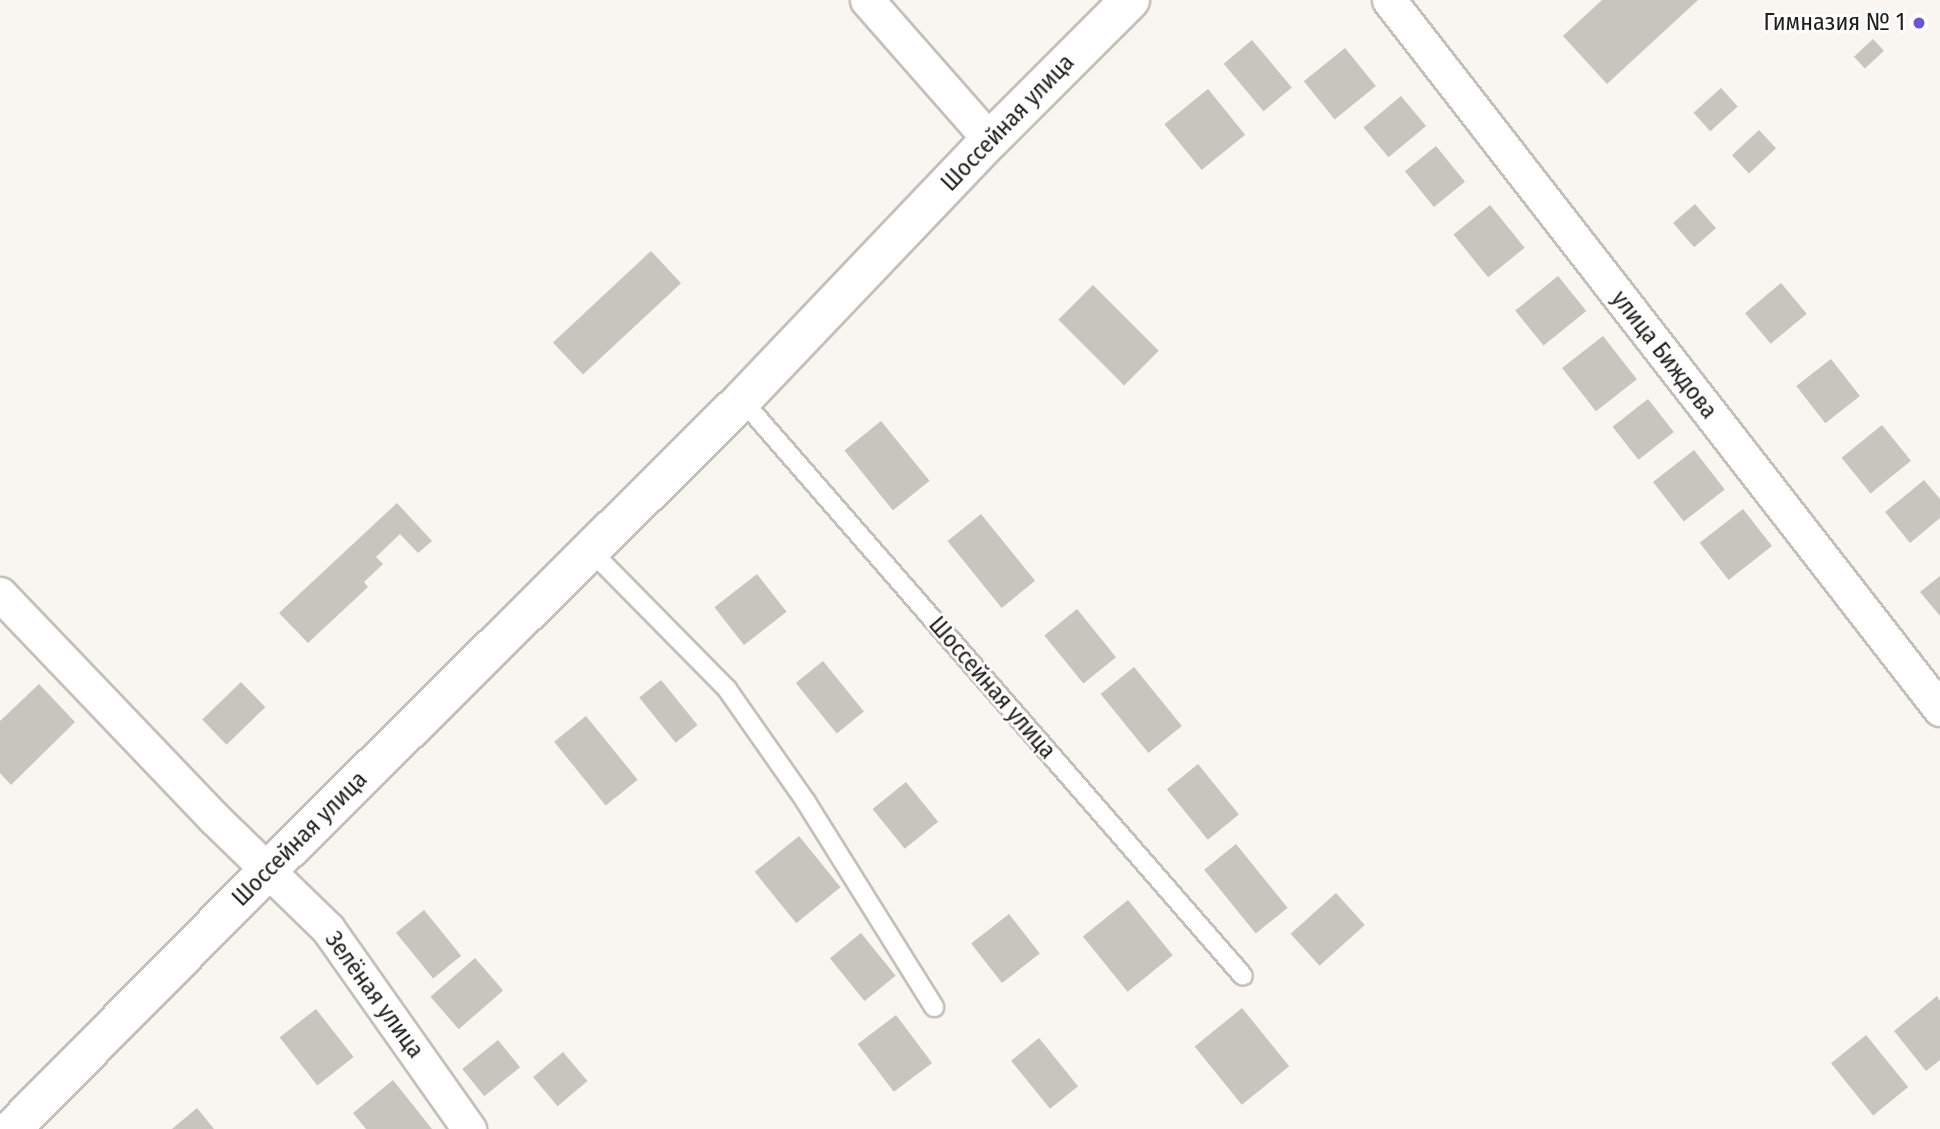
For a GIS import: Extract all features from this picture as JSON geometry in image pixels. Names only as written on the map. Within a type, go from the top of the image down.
[{"type":"highway","name":"Шоссейная улица","points":[[12,1129],[267,871],[743,400],[990,141],[1130,0]]},
{"type":"street","points":[[867,0],[990,141]]},
{"type":"street","name":"улица Биждова","points":[[1389,0],[1940,709]]},
{"type":"street","name":"Зелёная улица","points":[[0,594],[267,871],[328,929],[469,1129]]},
{"type":"lane","name":"Шоссейная улица","points":[[743,400],[1243,976]]},
{"type":"lane","points":[[591,551],[727,689],[806,802],[934,1007]]},
{"type":"building","points":[[1602,0],[1698,0],[1607,84],[1563,36]]},
{"type":"building","points":[[1873,39],[1884,51],[1865,68],[1854,57]]},
{"type":"building","points":[[1252,40],[1292,87],[1264,111],[1224,64]]},
{"type":"building","points":[[1345,48],[1376,86],[1335,119],[1304,81]]},
{"type":"building","points":[[1721,88],[1738,107],[1710,131],[1694,113]]},
{"type":"building","points":[[1208,89],[1245,135],[1202,170],[1164,124]]},
{"type":"building","points":[[1401,96],[1426,126],[1389,157],[1363,127]]},
{"type":"building","points":[[1759,130],[1776,148],[1749,174],[1732,155]]},
{"type":"building","points":[[1436,146],[1465,182],[1434,207],[1405,171]]},
{"type":"building","points":[[1695,204],[1716,228],[1694,247],[1673,223]]},
{"type":"building","points":[[1490,205],[1525,248],[1488,277],[1453,235]]},
{"type":"building","points":[[651,251],[681,283],[583,375],[553,342]]},
{"type":"building","points":[[1558,276],[1586,311],[1544,346],[1515,311]]},
{"type":"building","points":[[1781,283],[1807,314],[1771,344],[1745,313]]},
{"type":"building","points":[[1093,285],[1159,351],[1124,385],[1058,320]]},
{"type":"building","points":[[1603,336],[1637,379],[1596,411],[1562,368]]},
{"type":"building","points":[[1831,359],[1860,396],[1825,423],[1796,386]]},
{"type":"building","points":[[1648,399],[1674,432],[1638,460],[1613,427]]},
{"type":"building","points":[[881,421],[929,481],[893,510],[844,451]]},
{"type":"building","points":[[1882,425],[1911,461],[1871,493],[1842,458]]},
{"type":"building","points":[[1694,450],[1725,489],[1684,521],[1653,482]]},
{"type":"building","points":[[1924,480],[1940,499],[1940,518],[1910,543],[1885,512]]},
{"type":"building","points":[[397,503],[432,541],[418,553],[400,534],[376,557],[383,564],[364,582],[368,587],[308,643],[279,613]]},
{"type":"building","points":[[1743,509],[1772,546],[1729,580],[1700,543]]},
{"type":"building","points":[[981,514],[1035,581],[1002,608],[948,541]]},
{"type":"building","points":[[757,574],[787,612],[744,645],[714,607]]},
{"type":"building","points":[[1940,576],[1940,616],[1920,592]]},
{"type":"building","points":[[1077,609],[1116,657],[1083,684],[1044,635]]},
{"type":"building","points":[[823,661],[864,712],[837,734],[796,683]]},
{"type":"building","points":[[1134,667],[1182,726],[1148,753],[1101,694]]},
{"type":"building","points":[[661,680],[698,725],[676,743],[639,698]]},
{"type":"building","points":[[241,682],[265,707],[226,745],[202,720]]},
{"type":"building","points":[[39,684],[75,722],[11,785],[0,773],[0,721]]},
{"type":"building","points":[[586,716],[638,780],[606,806],[554,742]]},
{"type":"building","points":[[1198,764],[1239,815],[1208,840],[1167,789]]},
{"type":"building","points":[[906,782],[938,822],[905,849],[873,809]]},
{"type":"building","points":[[799,836],[841,887],[796,923],[755,872]]},
{"type":"building","points":[[1236,844],[1288,908],[1256,934],[1204,870]]},
{"type":"building","points":[[1336,893],[1365,925],[1319,966],[1291,934]]},
{"type":"building","points":[[1128,900],[1173,955],[1128,992],[1083,937]]},
{"type":"building","points":[[424,910],[461,956],[433,979],[396,933]]},
{"type":"building","points":[[1009,914],[1040,953],[1002,983],[971,944]]},
{"type":"building","points":[[861,933],[896,976],[865,1001],[830,958]]},
{"type":"building","points":[[475,958],[503,990],[459,1029],[430,997]]},
{"type":"building","points":[[1937,996],[1940,1001],[1940,1060],[1926,1071],[1894,1031]]},
{"type":"building","points":[[1242,1008],[1289,1066],[1242,1105],[1195,1046]]},
{"type":"building","points":[[316,1009],[354,1057],[317,1085],[280,1037]]},
{"type":"building","points":[[896,1015],[932,1063],[894,1092],[858,1044]]},
{"type":"building","points":[[1866,1035],[1908,1087],[1873,1115],[1831,1063]]},
{"type":"building","points":[[1039,1038],[1078,1086],[1050,1109],[1011,1061]]},
{"type":"building","points":[[498,1040],[520,1067],[484,1096],[462,1069]]},
{"type":"building","points":[[563,1052],[587,1081],[558,1106],[533,1077]]},
{"type":"building","points":[[393,1080],[432,1129],[366,1129],[353,1113]]},
{"type":"building","points":[[197,1108],[214,1129],[172,1129]]},
{"type":"place","name":"Гимназия № 1","points":[[1919,23]]}]
